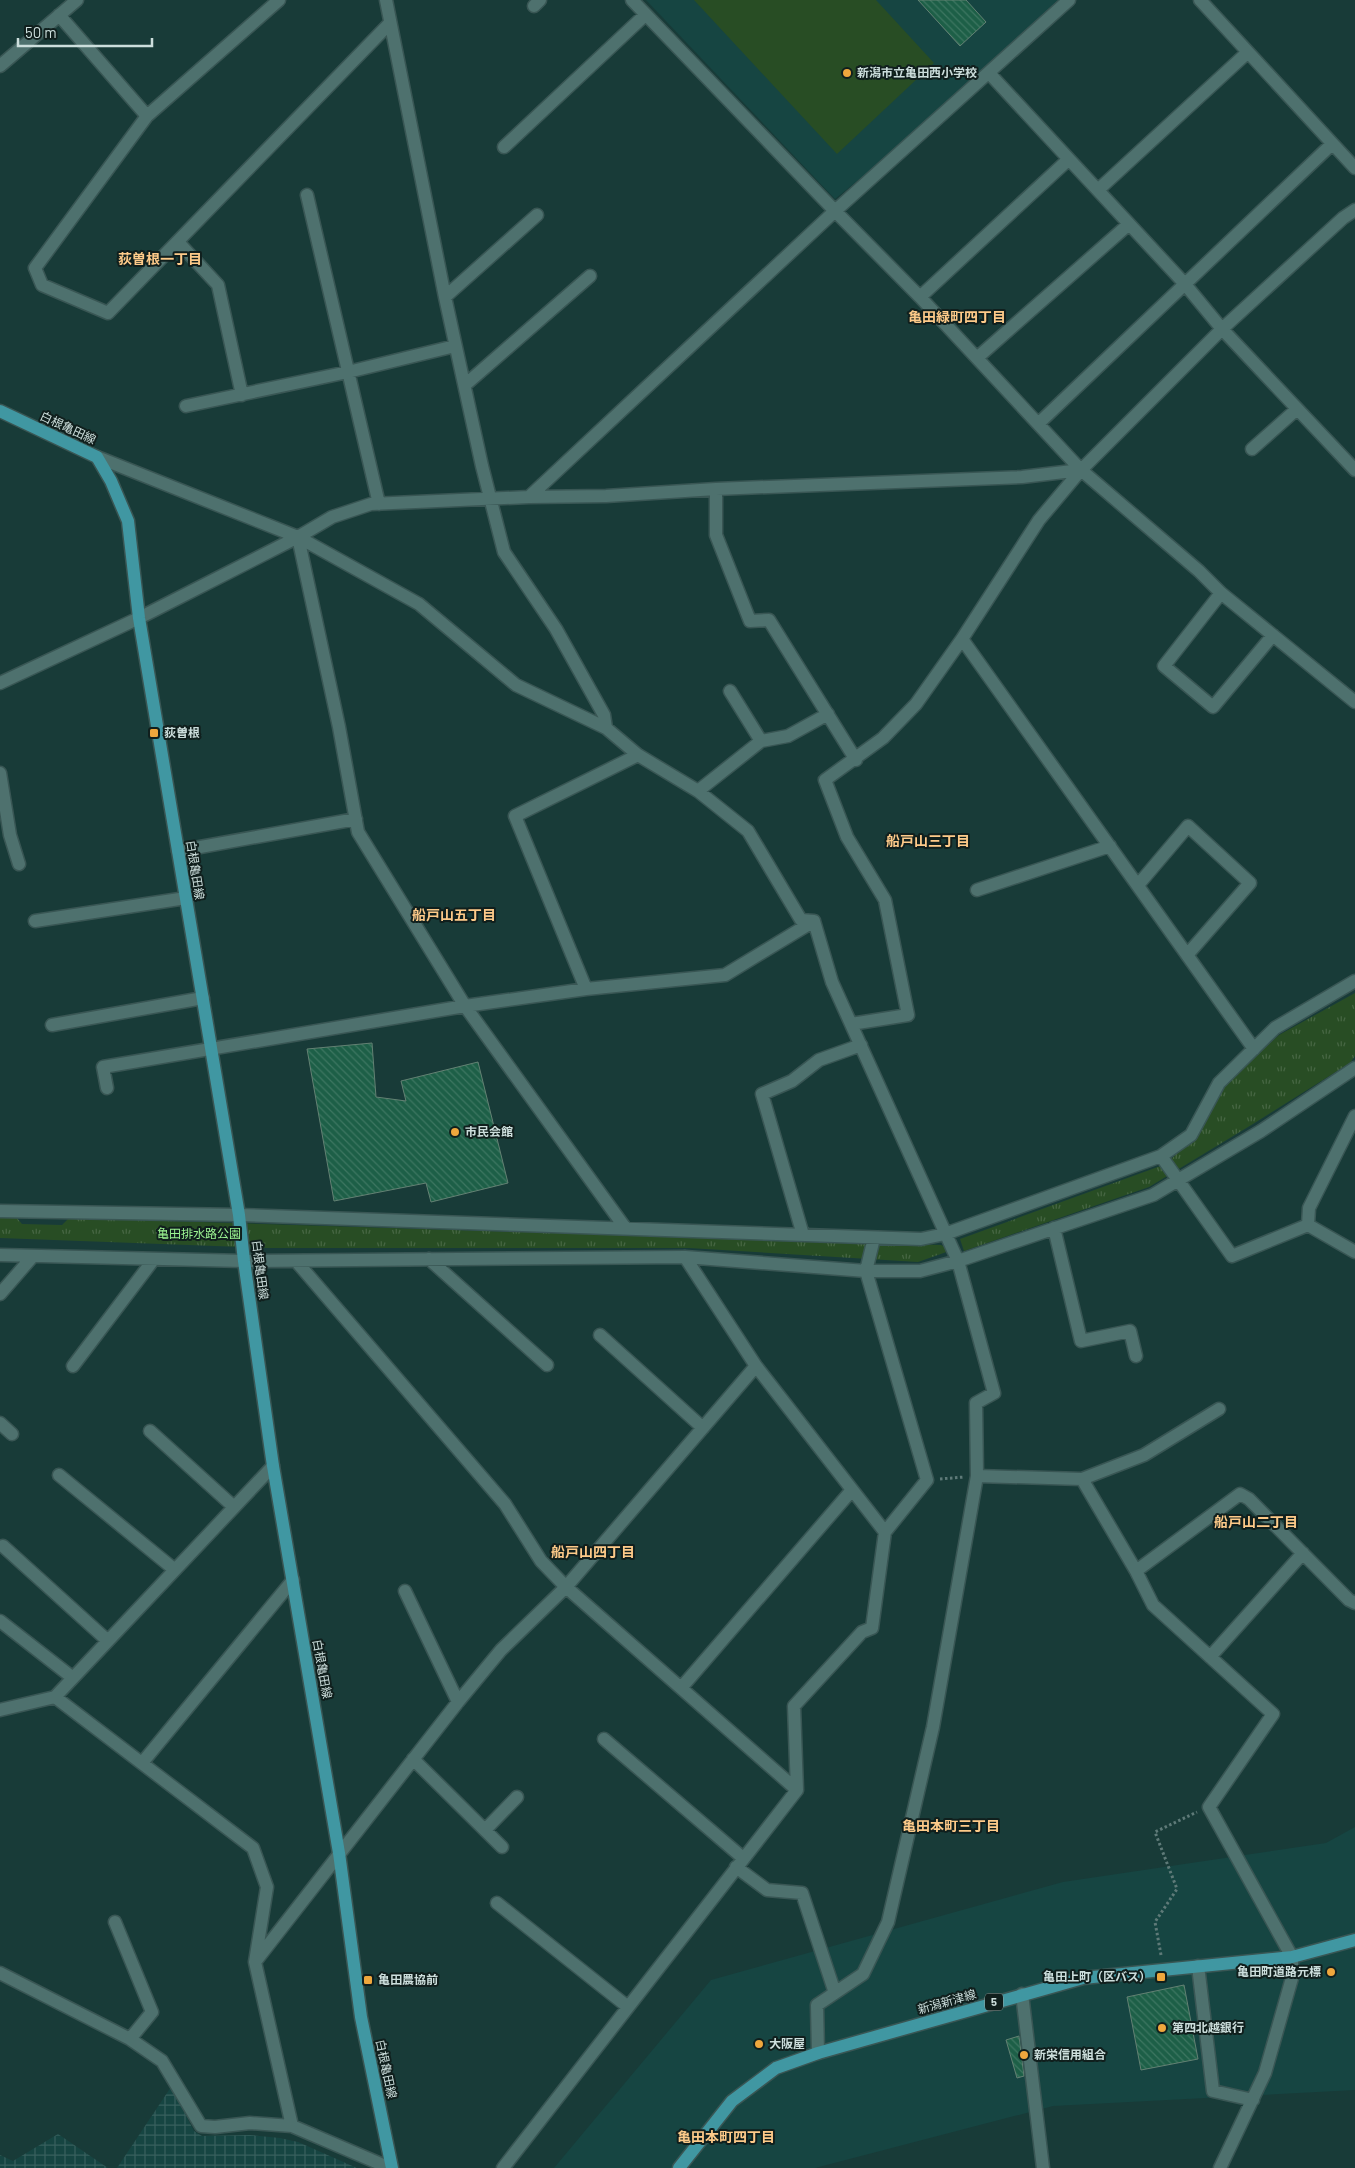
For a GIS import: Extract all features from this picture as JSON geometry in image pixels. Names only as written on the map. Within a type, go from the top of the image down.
[{"type":"main road","name":"白根亀田線","points":[[0,411],[97,457],[111,481],[128,521],[140,618],[239,1215],[273,1466],[340,1854],[361,2017],[391,2168]]},
{"type":"main road","name":"新潟新津線","points":[[680,2168],[732,2101],[776,2068],[818,2053],[1083,1978],[1292,1956],[1355,1940]]},
{"type":"street","points":[[0,66],[77,0]]},
{"type":"street","points":[[279,0],[147,116],[35,268],[42,285],[108,313],[390,23]]},
{"type":"street","points":[[386,0],[445,297],[490,499],[504,552],[556,629],[604,715],[606,728]]},
{"type":"street","points":[[632,0],[978,357],[1081,470],[1199,571],[1222,594],[1355,702]]},
{"type":"street","points":[[530,497],[835,211],[1069,0]]},
{"type":"street","points":[[1200,0],[1355,168]]},
{"type":"street","points":[[59,15],[147,116]]},
{"type":"street","points":[[504,147],[645,15]]},
{"type":"street","points":[[1098,190],[1248,52]]},
{"type":"street","points":[[989,73],[1184,283],[1222,329],[1355,470]]},
{"type":"street","points":[[1039,423],[1332,144]]},
{"type":"street","points":[[920,297],[1069,159]]},
{"type":"street","points":[[306,195],[379,504]]},
{"type":"street","points":[[851,1024],[908,1015],[885,900],[847,836],[826,780],[856,760],[883,738],[916,704],[962,639],[1039,520],[1081,470],[1222,329],[1342,218],[1355,210]]},
{"type":"street","points":[[445,297],[537,216]]},
{"type":"street","points":[[978,357],[1129,224]]},
{"type":"street","points":[[178,242],[218,285],[242,394]]},
{"type":"street","points":[[465,385],[590,276]]},
{"type":"street","points":[[186,406],[348,372],[456,346]]},
{"type":"street","points":[[1252,449],[1297,409]]},
{"type":"street","points":[[97,457],[298,537],[418,604],[516,685],[606,728],[638,755],[698,791],[748,831],[801,920],[814,921]]},
{"type":"street","points":[[0,683],[140,618],[298,537],[332,517],[371,504],[530,497],[606,496],[716,489],[1022,477],[1081,470]]},
{"type":"street","points":[[716,489],[716,535],[750,621],[769,620],[856,760]]},
{"type":"street","points":[[298,537],[339,728],[358,832],[465,1006],[626,1229]]},
{"type":"street","points":[[1222,594],[1164,666],[1213,707],[1273,635]]},
{"type":"street","points":[[962,639],[1254,1049]]},
{"type":"street","points":[[730,691],[760,741]]},
{"type":"street","points":[[698,791],[760,741],[788,736],[828,714]]},
{"type":"street","points":[[586,989],[515,816],[638,755]]},
{"type":"street","points":[[0,773],[5,836],[19,864]]},
{"type":"street","points":[[178,851],[356,819]]},
{"type":"street","points":[[1138,885],[1188,826],[1250,883],[1188,955]]},
{"type":"street","points":[[977,890],[1110,846]]},
{"type":"street","points":[[35,921],[186,898]]},
{"type":"street","points":[[107,1088],[103,1066],[465,1006],[586,989],[726,975],[814,921]]},
{"type":"street","points":[[814,921],[832,982],[958,1261],[994,1394],[976,1403],[977,1476],[933,1728],[888,1922],[864,1974],[817,2005],[818,2053]]},
{"type":"street","points":[[0,1211],[239,1215],[921,1240],[945,1234],[1161,1156],[1191,1136],[1219,1083],[1275,1028],[1355,981]]},
{"type":"street","points":[[52,1025],[202,998]]},
{"type":"street","points":[[803,1235],[762,1094],[792,1081],[819,1060],[861,1046]]},
{"type":"street","points":[[0,1255],[244,1261],[685,1257],[866,1271],[920,1271],[958,1261],[1154,1195],[1261,1131],[1355,1068]]},
{"type":"street","points":[[1308,1225],[1308,1208],[1355,1116]]},
{"type":"street","points":[[1161,1156],[1232,1256],[1308,1225]]},
{"type":"street","points":[[1308,1225],[1355,1252]]},
{"type":"street","points":[[1054,1228],[1081,1341],[1130,1331],[1136,1356]]},
{"type":"street","points":[[503,2168],[796,1790],[794,1706],[862,1632],[872,1628],[885,1532],[927,1480],[866,1271],[874,1238]]},
{"type":"street","points":[[0,1294],[33,1256]]},
{"type":"street","points":[[685,1257],[756,1366],[885,1532]]},
{"type":"street","points":[[73,1366],[154,1259]]},
{"type":"street","points":[[429,1259],[546,1365]]},
{"type":"street","points":[[296,1260],[505,1504],[541,1561],[566,1587],[796,1790]]},
{"type":"street","points":[[600,1335],[703,1428]]},
{"type":"street","points":[[255,1962],[413,1759],[501,1650],[566,1587],[756,1366]]},
{"type":"street","points":[[977,1476],[1082,1479],[1144,1455],[1219,1409]]},
{"type":"street","points":[[0,1423],[12,1434]]},
{"type":"street","points":[[150,1431],[234,1507]]},
{"type":"street","points":[[0,1710],[55,1697],[273,1466]]},
{"type":"street","points":[[59,1475],[174,1570]]},
{"type":"street","points":[[1082,1479],[1136,1571],[1153,1605],[1273,1714],[1209,1807],[1292,1956],[1292,1978],[1265,2074],[1220,2168]]},
{"type":"street","points":[[680,1688],[852,1490]]},
{"type":"street","points":[[1136,1571],[1240,1494],[1249,1500],[1349,1600],[1355,1603]]},
{"type":"street","points":[[3,1546],[108,1642]]},
{"type":"street","points":[[1210,1657],[1303,1553]]},
{"type":"street","points":[[142,1763],[293,1580]]},
{"type":"street","points":[[405,1592],[458,1702]]},
{"type":"street","points":[[0,1621],[73,1678]]},
{"type":"street","points":[[55,1697],[253,1848],[267,1887],[255,1962],[292,2126]]},
{"type":"street","points":[[604,1739],[767,1890],[802,1893],[835,1993]]},
{"type":"street","points":[[413,1759],[502,1847]]},
{"type":"street","points":[[485,1830],[517,1797]]},
{"type":"street","points":[[498,1903],[628,2007]]},
{"type":"street","points":[[116,1922],[152,2012],[130,2039]]},
{"type":"street","points":[[1198,1966],[1213,2091],[1253,2100]]},
{"type":"street","points":[[0,1973],[130,2039],[162,2061],[201,2126],[215,2127],[250,2123],[292,2126],[391,2168]]},
{"type":"street","points":[[1022,1994],[1043,2168]]},
{"type":"path","points":[[927,1480],[977,1476]]},
{"type":"path","points":[[1164,1970],[1155,1922],[1177,1889],[1155,1832],[1209,1807]]},
{"type":"shaded area","name":"新潟市立亀田西小学校","points":[[646,0],[1058,0],[900,146],[835,199]]},
{"type":"shaded area","points":[[1355,1827],[1355,2090],[1053,2106],[815,2168],[554,2168],[711,1980],[1063,1882],[1326,1843]]},
{"type":"shaded area","points":[[171,2087],[194,2131],[202,2136],[250,2135],[280,2138],[298,2142],[357,2168],[117,2168]]},
{"type":"shaded area","points":[[58,2134],[108,2168],[0,2168],[0,2155],[13,2161]]},
{"type":"green space","points":[[694,0],[876,0],[934,63],[837,154]]},
{"type":"green space","points":[[1355,993],[1355,1056],[1350,1063],[1149,1187],[964,1251],[960,1239],[1166,1164],[1194,1137],[1225,1084],[1279,1035]]},
{"type":"green space","name":"亀田排水路公園","points":[[0,1217],[16,1217],[22,1224],[62,1225],[69,1218],[941,1245],[952,1250],[918,1262],[689,1248],[267,1248],[0,1238]]},
{"type":"building","points":[[918,0],[966,0],[986,22],[960,46]]},
{"type":"building","points":[[372,1043],[376,1097],[406,1101],[401,1081],[478,1062],[508,1183],[431,1202],[426,1183],[334,1201],[307,1049]]},
{"type":"building","name":"第四北越銀行","points":[[1184,1985],[1198,2059],[1141,2070],[1127,1997]]},
{"type":"building","points":[[1019,2036],[1024,2076],[1017,2078],[1006,2040]]},
{"type":"place","name":"新潟市立亀田西小学校","points":[[847,73]]},
{"type":"place","name":"荻曽根","points":[[154,733]]},
{"type":"place","name":"市民会館","points":[[455,1132]]},
{"type":"place","name":"亀田町道路元標","points":[[1331,1972]]},
{"type":"place","name":"亀田上町（区バス）","points":[[1161,1977]]},
{"type":"place","name":"亀田農協前","points":[[368,1980]]},
{"type":"place","name":"第四北越銀行","points":[[1162,2028]]},
{"type":"place","name":"大阪屋","points":[[759,2044]]},
{"type":"place","name":"新栄信用組合","points":[[1024,2055]]},
{"type":"district","name":"荻曽根一丁目","points":[[160,259]]},
{"type":"district","name":"亀田緑町四丁目","points":[[957,317]]},
{"type":"district","name":"船戸山三丁目","points":[[928,841]]},
{"type":"district","name":"船戸山五丁目","points":[[454,915]]},
{"type":"district","name":"船戸山二丁目","points":[[1256,1522]]},
{"type":"district","name":"船戸山四丁目","points":[[593,1552]]},
{"type":"district","name":"亀田本町三丁目","points":[[951,1826]]},
{"type":"district","name":"亀田本町四丁目","points":[[726,2137]]}]
